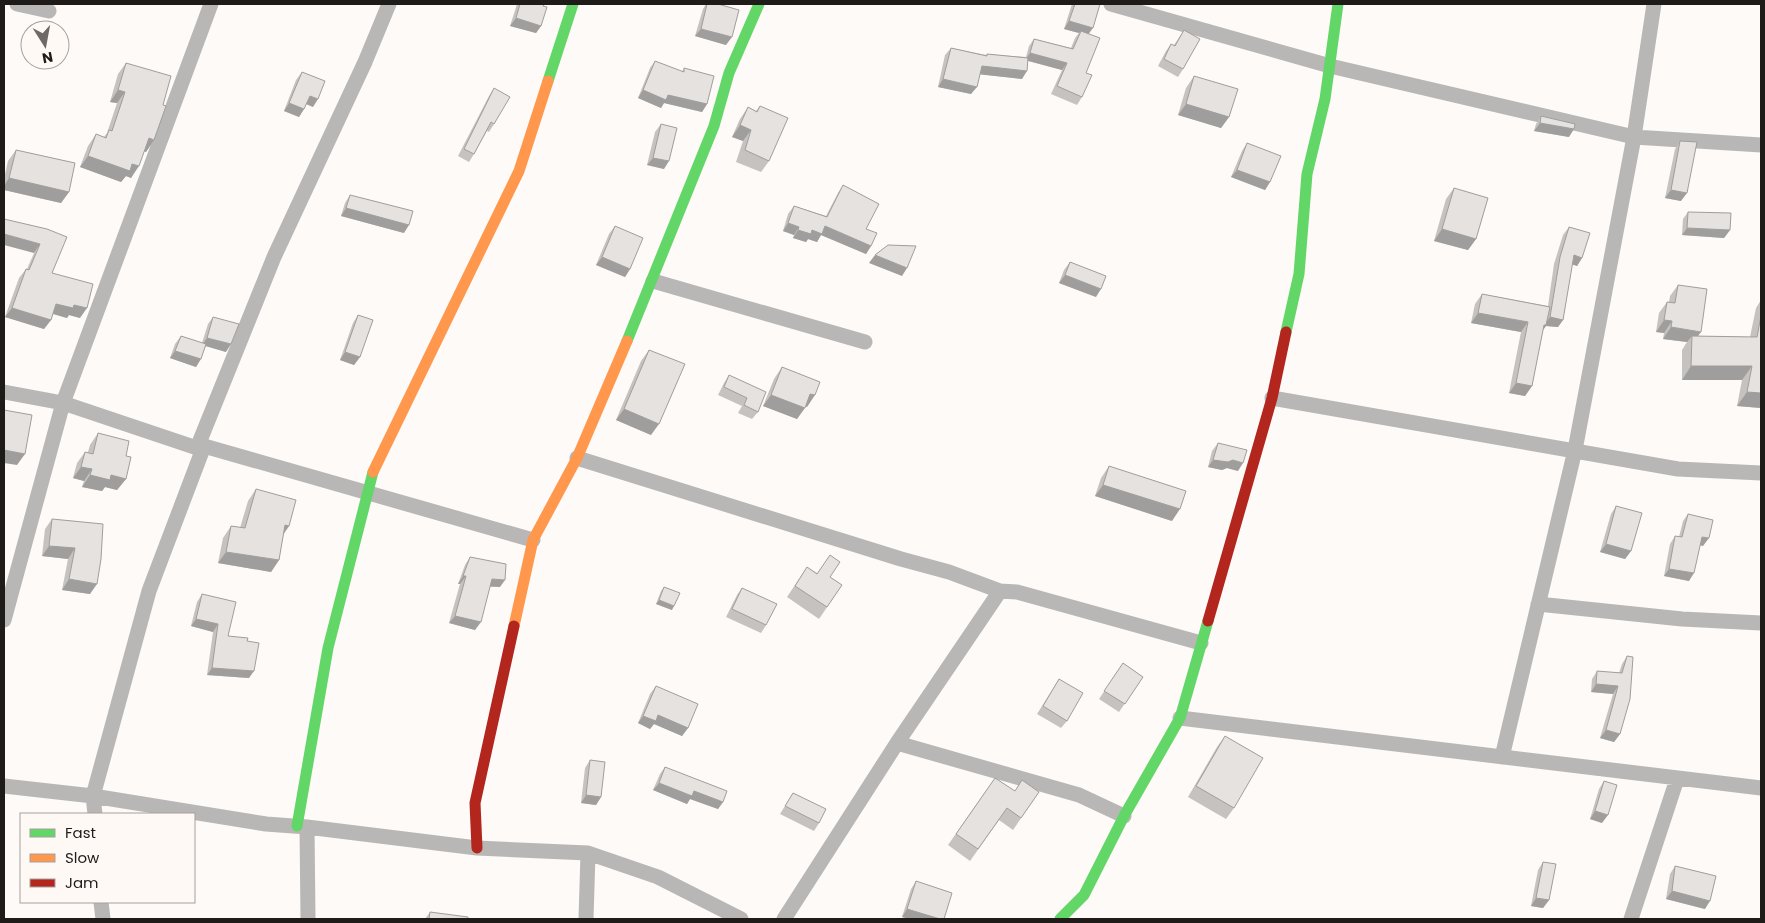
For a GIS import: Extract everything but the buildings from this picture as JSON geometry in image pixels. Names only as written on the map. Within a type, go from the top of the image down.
[{"type":"street","points":[[17,4],[49,11]]},
{"type":"street","points":[[4,620],[63,403],[211,4]]},
{"type":"street","points":[[95,813],[93,796],[148,591],[274,257],[365,62],[388,4]]},
{"type":"street","points":[[308,919],[302,826],[328,648],[370,492],[374,469],[385,450],[407,399],[519,170],[573,4]]},
{"type":"street","points":[[477,848],[475,803],[533,540],[576,458],[653,281],[714,126],[729,73],[759,4]]},
{"type":"street","points":[[1111,4],[1330,66],[1634,137],[1761,144]]},
{"type":"street","points":[[1060,919],[1084,895],[1124,816],[1180,718],[1272,398],[1299,274],[1307,174],[1330,66],[1338,4]]},
{"type":"street","points":[[1502,757],[1575,450],[1634,137],[1654,4]]},
{"type":"street","points":[[653,281],[865,342]]},
{"type":"street","points":[[4,392],[63,403],[201,447],[370,492],[533,540]]},
{"type":"street","points":[[1272,398],[1678,469],[1761,473]]},
{"type":"street","points":[[576,458],[901,559],[949,572],[1000,591],[1017,592],[1201,643]]},
{"type":"street","points":[[784,919],[897,743],[1000,591]]},
{"type":"street","points":[[1538,604],[1682,619],[1761,623]]},
{"type":"street","points":[[1180,718],[1761,788]]},
{"type":"street","points":[[897,743],[1080,795],[1124,816]]},
{"type":"street","points":[[1631,919],[1677,779]]},
{"type":"street","points":[[4,786],[93,796],[266,824],[302,826],[477,848],[588,853],[658,877],[740,919]]},
{"type":"street","points":[[586,919],[588,853]]},
{"type":"street","points":[[101,903],[102,919]]},
{"type":"traffic: fast","points":[[548,81],[573,4]]},
{"type":"traffic: fast","points":[[627,341],[714,126],[729,73],[759,4]]},
{"type":"traffic: fast","points":[[1286,332],[1299,274],[1307,174],[1325,99],[1338,4]]},
{"type":"traffic: fast","points":[[297,826],[328,648],[373,472]]},
{"type":"traffic: fast","points":[[1060,919],[1084,895],[1124,816],[1180,718],[1208,621]]},
{"type":"traffic: slow","points":[[373,472],[519,171],[548,81]]},
{"type":"traffic: slow","points":[[514,626],[533,540],[577,458],[627,341]]},
{"type":"traffic: jam","points":[[1208,621],[1272,398],[1286,332]]},
{"type":"traffic: jam","points":[[477,848],[475,803],[514,626]]}]
